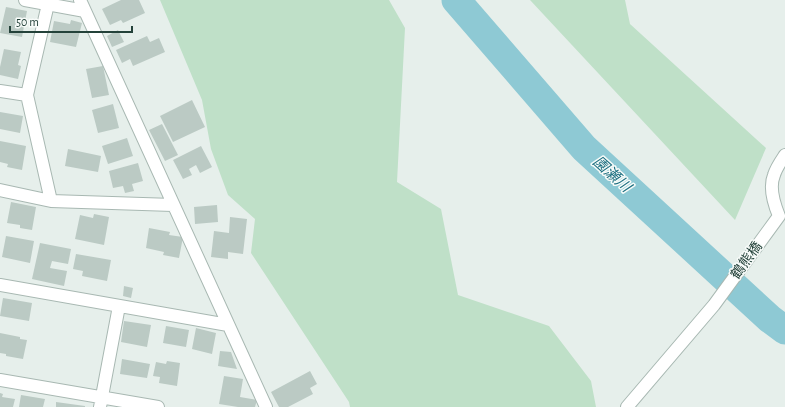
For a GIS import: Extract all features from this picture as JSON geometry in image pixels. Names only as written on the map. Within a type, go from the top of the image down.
[{"type":"street","points":[[25,0],[85,11]]},
{"type":"street","points":[[80,0],[266,407]]},
{"type":"street","points":[[48,4],[27,95],[51,201]]},
{"type":"street","points":[[0,91],[27,95]]},
{"type":"street","name":"鶴熊橋","points":[[627,407],[714,305],[779,216],[772,189],[773,175],[785,155]]},
{"type":"street","points":[[0,190],[51,201],[173,205]]},
{"type":"street","points":[[0,285],[228,326]]},
{"type":"street","points":[[101,403],[119,306]]},
{"type":"street","points":[[0,380],[101,403],[158,407]]},
{"type":"green space","points":[[160,0],[389,0],[405,28],[397,182],[441,209],[458,295],[549,326],[591,381],[596,407],[350,407],[349,402],[251,253],[255,219],[228,195],[211,149],[202,100]]},
{"type":"green space","points":[[530,0],[625,0],[630,24],[766,148],[735,220]]},
{"type":"building","points":[[121,0],[139,0],[145,13],[123,23],[121,20],[110,25],[102,9]]},
{"type":"building","points":[[6,7],[27,11],[22,37],[0,33]]},
{"type":"building","points":[[71,20],[82,23],[76,47],[50,42],[54,21],[70,24]]},
{"type":"building","points":[[118,30],[124,42],[112,47],[107,36]]},
{"type":"building","points":[[147,36],[150,42],[159,38],[165,52],[133,66],[130,59],[122,63],[116,50]]},
{"type":"building","points":[[4,49],[21,52],[18,65],[21,66],[18,79],[0,75],[0,67]]},
{"type":"building","points":[[103,66],[109,95],[92,98],[86,69]]},
{"type":"building","points":[[192,100],[205,127],[173,142],[160,116]]},
{"type":"building","points":[[113,104],[119,128],[98,133],[92,110]]},
{"type":"building","points":[[0,112],[23,116],[20,133],[0,129]]},
{"type":"building","points":[[162,124],[178,155],[165,161],[149,130]]},
{"type":"building","points":[[127,138],[133,156],[108,164],[102,146]]},
{"type":"building","points":[[0,141],[26,146],[22,170],[7,167],[8,164],[0,162]]},
{"type":"building","points":[[201,146],[212,167],[200,173],[196,165],[189,169],[192,175],[183,179],[173,160]]},
{"type":"building","points":[[68,149],[101,156],[98,172],[65,166]]},
{"type":"building","points":[[138,163],[143,181],[132,184],[134,191],[125,193],[123,186],[113,188],[109,171]]},
{"type":"building","points":[[11,202],[36,207],[32,230],[20,228],[20,225],[7,223]]},
{"type":"building","points":[[217,205],[218,222],[195,224],[194,207]]},
{"type":"building","points":[[94,214],[109,217],[104,245],[75,239],[80,215],[93,218]]},
{"type":"building","points":[[230,217],[247,219],[243,254],[228,252],[228,259],[211,257],[214,231],[229,233]]},
{"type":"building","points":[[149,228],[170,232],[169,235],[183,237],[179,258],[163,255],[164,252],[146,248]]},
{"type":"building","points":[[6,236],[34,241],[30,263],[2,257]]},
{"type":"building","points":[[40,243],[71,249],[68,264],[52,261],[50,268],[67,271],[64,286],[32,279]]},
{"type":"building","points":[[76,254],[111,260],[107,281],[82,276],[83,271],[73,269]]},
{"type":"building","points":[[124,286],[133,288],[131,298],[123,296]]},
{"type":"building","points":[[3,298],[32,303],[29,321],[0,316]]},
{"type":"building","points":[[124,321],[151,325],[147,347],[121,342]]},
{"type":"building","points":[[166,326],[189,330],[186,347],[163,343]]},
{"type":"building","points":[[196,328],[216,333],[212,354],[192,349]]},
{"type":"building","points":[[0,333],[27,340],[23,359],[6,356],[6,354],[0,353]]},
{"type":"building","points":[[220,351],[231,352],[237,369],[218,366]]},
{"type":"building","points":[[122,359],[150,364],[147,378],[120,374]]},
{"type":"building","points":[[167,361],[180,363],[177,386],[159,383],[160,377],[153,376],[156,362],[166,364]]},
{"type":"building","points":[[310,371],[317,384],[310,388],[313,394],[288,407],[279,407],[271,392]]},
{"type":"building","points":[[224,376],[243,379],[240,397],[257,400],[255,407],[238,407],[219,404]]},
{"type":"building","points":[[0,393],[3,394],[2,397],[15,399],[13,407],[0,407]]},
{"type":"building","points":[[21,395],[45,399],[43,407],[19,407]]},
{"type":"building","points":[[56,402],[85,406],[85,407],[56,407]]},
{"type":"waterway","name":"園瀬川","points":[[456,0],[584,148],[770,319],[785,330]]}]
